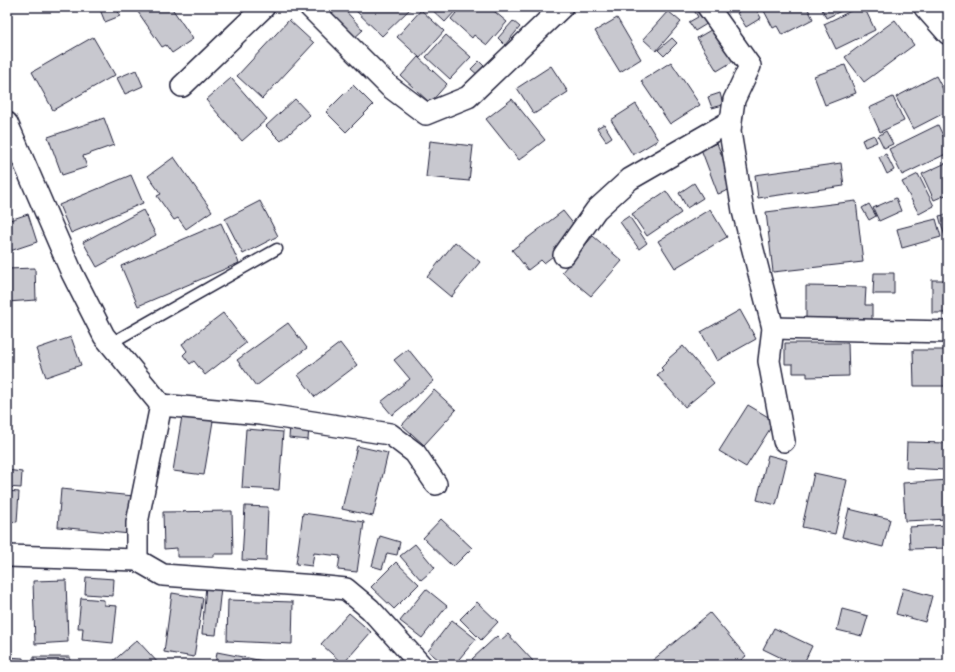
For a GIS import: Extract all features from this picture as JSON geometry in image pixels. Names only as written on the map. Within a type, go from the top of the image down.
[{"type":"main road","points":[[925,7],[948,33]]},
{"type":"street","points":[[182,86],[264,7]]},
{"type":"street","points":[[310,7],[390,87],[426,114],[468,98],[562,7]]},
{"type":"street","points":[[708,7],[750,66],[734,100],[730,132],[743,211],[774,328],[769,361],[784,441]]},
{"type":"street","points":[[564,255],[596,210],[630,179],[731,121]]},
{"type":"street","points":[[7,123],[72,273],[104,336],[161,405],[260,414],[390,434],[415,453],[436,484]]},
{"type":"street","points":[[774,328],[948,332]]},
{"type":"street","points":[[137,560],[136,523],[161,405]]},
{"type":"street","points":[[7,556],[137,560],[163,575],[346,589],[370,609],[421,665]]},
{"type":"lane","points":[[111,343],[277,249]]},
{"type":"building","points":[[99,7],[116,7],[120,16],[105,22]]},
{"type":"building","points":[[146,7],[171,7],[193,39],[172,53],[166,45],[162,47],[138,12]]},
{"type":"building","points":[[320,7],[342,7],[363,30],[352,40]]},
{"type":"building","points":[[352,7],[410,7],[411,8],[382,36]]},
{"type":"building","points":[[429,7],[459,7],[445,22]]},
{"type":"building","points":[[461,7],[489,7],[507,22],[487,45],[474,35],[472,38],[451,19]]},
{"type":"building","points":[[692,7],[707,7],[715,19],[695,31],[689,22],[698,17]]},
{"type":"building","points":[[736,7],[755,7],[761,18],[746,27],[737,13],[739,12]]},
{"type":"building","points":[[762,7],[807,7],[813,19],[782,35],[777,26],[773,28]]},
{"type":"building","points":[[821,7],[850,7],[826,18]]},
{"type":"building","points":[[859,7],[864,7],[875,30],[836,49],[824,24]]},
{"type":"building","points":[[421,10],[444,31],[420,58],[397,37]]},
{"type":"building","points":[[668,11],[681,22],[656,51],[643,39]]},
{"type":"building","points":[[617,18],[641,59],[620,72],[595,31]]},
{"type":"building","points":[[289,20],[314,43],[262,99],[237,76]]},
{"type":"building","points":[[895,20],[914,45],[864,82],[845,57]]},
{"type":"building","points":[[513,21],[520,27],[505,45],[498,38]]},
{"type":"building","points":[[716,27],[737,59],[717,71],[697,38]]},
{"type":"building","points":[[446,35],[471,57],[450,79],[426,57]]},
{"type":"building","points":[[93,37],[115,75],[53,110],[32,72]]},
{"type":"building","points":[[672,38],[677,43],[664,56],[658,50]]},
{"type":"building","points":[[418,57],[447,84],[430,103],[401,76]]},
{"type":"building","points":[[479,61],[487,69],[479,76],[471,69]]},
{"type":"building","points":[[671,62],[700,105],[670,124],[641,81]]},
{"type":"building","points":[[845,65],[856,93],[825,105],[814,76]]},
{"type":"building","points":[[551,66],[568,92],[534,114],[517,88]]},
{"type":"building","points":[[136,70],[143,86],[125,94],[117,78]]},
{"type":"building","points":[[936,76],[948,99],[948,111],[913,129],[896,97]]},
{"type":"building","points":[[231,78],[267,119],[242,141],[206,100]]},
{"type":"building","points":[[353,85],[373,105],[346,132],[326,112]]},
{"type":"building","points":[[720,93],[723,105],[712,108],[708,97]]},
{"type":"building","points":[[893,97],[904,121],[880,132],[869,108]]},
{"type":"building","points":[[295,99],[310,115],[281,141],[266,126]]},
{"type":"building","points":[[512,99],[545,140],[519,160],[486,119]]},
{"type":"building","points":[[636,104],[658,140],[633,155],[611,120]]},
{"type":"building","points":[[104,118],[114,145],[83,156],[87,167],[62,175],[48,137]]},
{"type":"building","points":[[604,124],[612,137],[606,141],[597,128]]},
{"type":"building","points":[[938,125],[948,146],[948,153],[902,175],[889,149]]},
{"type":"building","points":[[886,131],[893,144],[884,148],[878,136]]},
{"type":"building","points":[[874,135],[877,142],[865,147],[862,140]]},
{"type":"building","points":[[430,141],[473,146],[469,181],[426,177]]},
{"type":"building","points":[[717,143],[734,188],[718,194],[701,149]]},
{"type":"building","points":[[886,154],[894,170],[887,174],[879,157]]},
{"type":"building","points":[[174,157],[212,211],[186,229],[178,218],[174,220],[157,196],[161,194],[148,176]]},
{"type":"building","points":[[948,162],[948,194],[934,200],[922,174]]},
{"type":"building","points":[[841,163],[844,186],[758,198],[755,175]]},
{"type":"building","points":[[918,174],[934,206],[919,214],[902,182]]},
{"type":"building","points":[[131,175],[143,203],[71,233],[59,205]]},
{"type":"building","points":[[694,183],[703,198],[687,208],[679,193]]},
{"type":"building","points":[[666,191],[681,213],[647,236],[632,214]]},
{"type":"building","points":[[896,198],[901,211],[879,221],[873,208]]},
{"type":"building","points":[[260,201],[278,236],[243,254],[225,219]]},
{"type":"building","points":[[856,201],[863,262],[773,272],[766,212]]},
{"type":"building","points":[[869,204],[876,216],[869,220],[862,208]]},
{"type":"building","points":[[710,209],[727,237],[675,268],[658,241]]},
{"type":"building","points":[[143,210],[156,235],[97,267],[83,242]]},
{"type":"building","points":[[563,211],[579,231],[570,243],[544,263],[541,260],[528,270],[512,250]]},
{"type":"building","points":[[28,214],[37,242],[7,252],[7,221]]},
{"type":"building","points":[[948,214],[948,236],[945,237],[939,216]]},
{"type":"building","points":[[629,216],[647,243],[639,249],[620,222]]},
{"type":"building","points":[[936,219],[941,237],[902,248],[897,229]]},
{"type":"building","points":[[221,223],[239,263],[138,306],[121,266]]},
{"type":"building","points":[[593,236],[622,261],[591,296],[562,272]]},
{"type":"building","points":[[455,242],[480,262],[451,297],[427,277]]},
{"type":"building","points":[[35,268],[36,300],[7,302],[7,269]]},
{"type":"building","points":[[874,273],[894,273],[894,294],[873,294]]},
{"type":"building","points":[[932,280],[948,280],[948,313],[932,313]]},
{"type":"building","points":[[806,286],[866,287],[865,305],[872,305],[872,320],[806,319]]},
{"type":"building","points":[[740,310],[756,339],[717,361],[701,332]]},
{"type":"building","points":[[223,313],[246,343],[205,375],[194,361],[190,364],[183,355],[187,351],[182,344]]},
{"type":"building","points":[[288,323],[307,348],[256,386],[237,360]]},
{"type":"building","points":[[71,337],[81,365],[46,377],[36,349]]},
{"type":"building","points":[[340,343],[357,365],[315,397],[298,375]]},
{"type":"building","points":[[785,343],[848,343],[849,376],[807,377],[807,373],[793,373],[793,364],[785,364]]},
{"type":"building","points":[[683,346],[714,383],[685,407],[657,375],[663,370],[661,368],[669,360],[668,359]]},
{"type":"building","points":[[408,349],[434,381],[392,415],[381,402],[410,379],[394,360]]},
{"type":"building","points":[[913,350],[947,350],[947,386],[914,386]]},
{"type":"building","points":[[434,390],[456,410],[424,445],[402,425]]},
{"type":"building","points":[[748,405],[775,421],[746,467],[719,451]]},
{"type":"building","points":[[182,416],[213,421],[204,475],[173,471]]},
{"type":"building","points":[[290,425],[309,427],[308,440],[289,438]]},
{"type":"building","points":[[246,429],[283,432],[279,490],[242,488]]},
{"type":"building","points":[[907,442],[947,443],[947,470],[906,468]]},
{"type":"building","points":[[357,446],[388,453],[373,516],[342,509]]},
{"type":"building","points":[[768,455],[787,460],[776,505],[757,500]]},
{"type":"building","points":[[7,470],[22,472],[21,488],[7,487]]},
{"type":"building","points":[[814,473],[847,480],[835,534],[802,527]]},
{"type":"building","points":[[948,480],[948,519],[905,521],[903,483]]},
{"type":"building","points":[[61,489],[134,496],[130,534],[58,527]]},
{"type":"building","points":[[7,491],[19,492],[17,522],[7,521]]},
{"type":"building","points":[[245,506],[268,507],[266,561],[242,560]]},
{"type":"building","points":[[849,509],[890,519],[883,547],[842,537]]},
{"type":"building","points":[[232,511],[233,554],[214,554],[214,557],[177,557],[177,548],[164,549],[163,512]]},
{"type":"building","points":[[303,513],[364,522],[357,572],[338,570],[340,556],[314,553],[312,566],[296,564]]},
{"type":"building","points":[[441,519],[472,548],[453,567],[423,538]]},
{"type":"building","points":[[948,525],[948,548],[910,549],[909,527]]},
{"type":"building","points":[[380,536],[400,542],[397,555],[387,553],[382,569],[372,566]]},
{"type":"building","points":[[415,544],[435,568],[421,580],[400,556]]},
{"type":"building","points":[[396,562],[419,584],[394,609],[371,587]]},
{"type":"building","points":[[86,577],[114,579],[113,596],[85,594]]},
{"type":"building","points":[[66,580],[68,642],[35,644],[33,581]]},
{"type":"building","points":[[206,585],[221,587],[216,635],[202,634]]},
{"type":"building","points":[[903,588],[932,596],[925,622],[896,614]]},
{"type":"building","points":[[426,589],[447,606],[422,638],[400,621]]},
{"type":"building","points":[[172,593],[203,598],[194,657],[164,652]]},
{"type":"building","points":[[81,598],[104,600],[104,605],[117,606],[113,643],[82,640],[83,628],[78,628]]},
{"type":"building","points":[[228,600],[293,602],[292,644],[227,641]]},
{"type":"building","points":[[477,602],[498,622],[481,640],[460,619]]},
{"type":"building","points":[[842,609],[868,616],[862,636],[837,630]]},
{"type":"building","points":[[349,613],[371,632],[343,664],[321,644]]},
{"type":"building","points":[[710,613],[746,656],[735,665],[647,665]]},
{"type":"building","points":[[452,620],[476,639],[454,665],[445,665],[428,651]]},
{"type":"building","points":[[774,628],[812,646],[803,665],[796,665],[763,649]]},
{"type":"building","points":[[508,634],[533,661],[529,665],[478,665],[472,659],[497,636],[501,640]]},
{"type":"building","points":[[137,640],[160,665],[114,665],[111,663]]},
{"type":"building","points":[[217,652],[263,661],[262,665],[215,665]]},
{"type":"building","points":[[7,657],[23,658],[23,665],[7,665]]},
{"type":"building","points":[[34,657],[70,657],[70,665],[34,665]]}]
